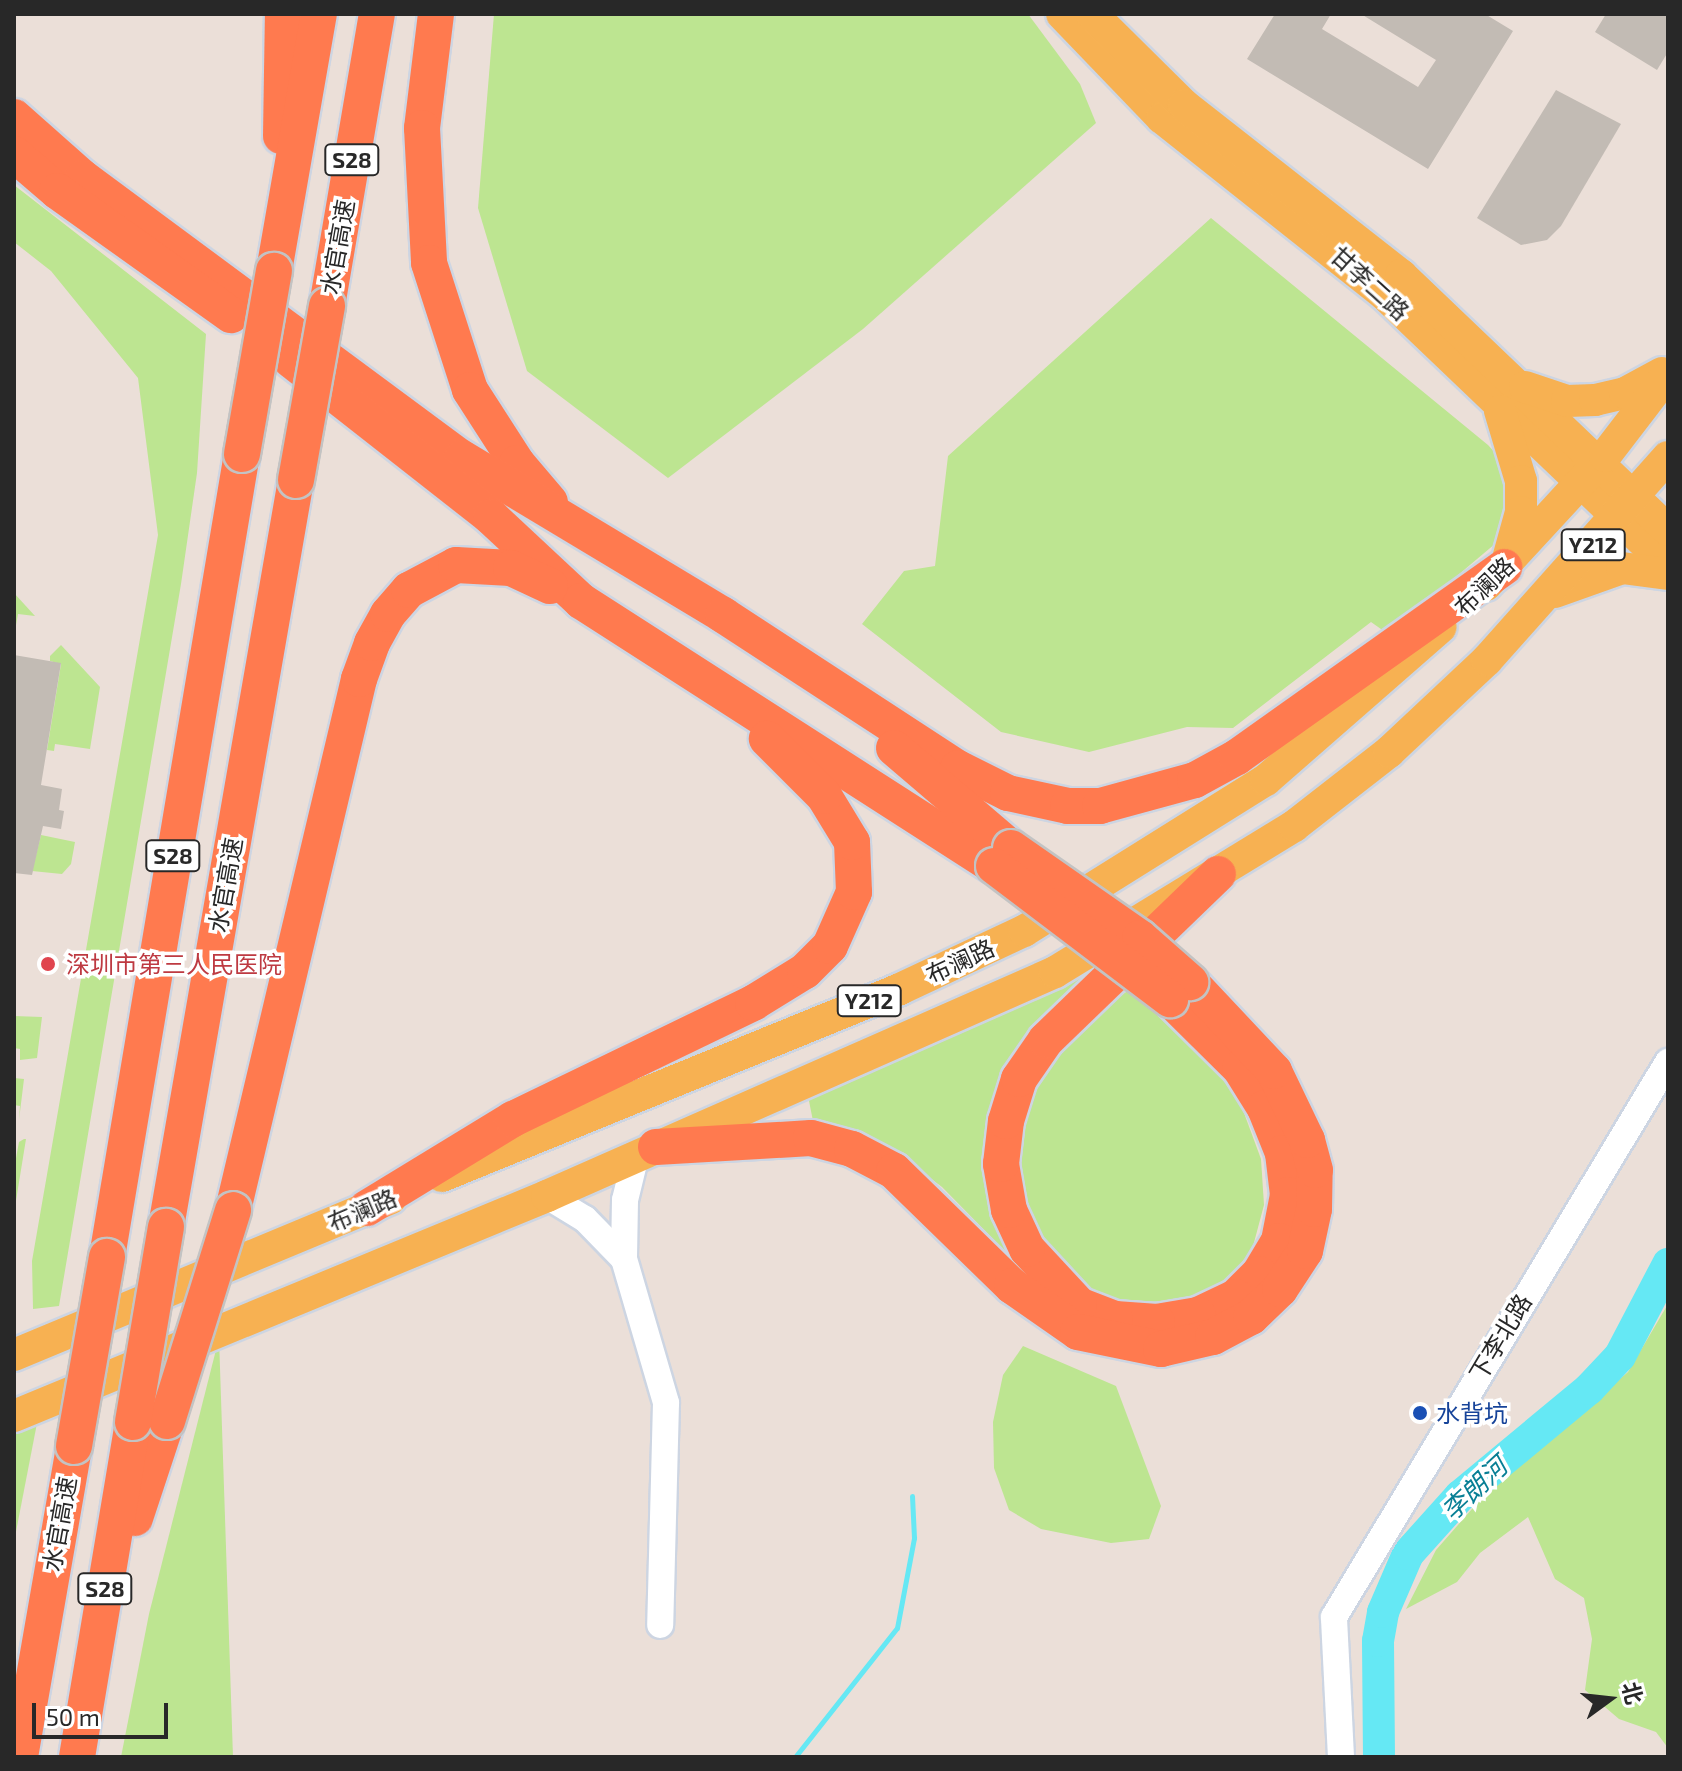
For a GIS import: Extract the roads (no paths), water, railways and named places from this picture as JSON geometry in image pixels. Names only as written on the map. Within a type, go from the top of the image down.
[{"type":"highway","points":[[283,14],[285,208]]},
{"type":"highway","name":"水官高速","points":[[20,1757],[319,14]]},
{"type":"highway","name":"水官高速","points":[[150,1421],[166,1227],[377,14]]},
{"type":"highway","points":[[436,14],[425,83],[421,177],[429,263],[441,310],[470,390],[492,427],[541,494],[601,544]]},
{"type":"highway","points":[[14,117],[83,178],[462,458],[723,615],[823,684],[988,784],[1035,801],[1100,806],[1195,780],[1237,757],[1504,567]]},
{"type":"highway","points":[[14,154],[418,457],[581,601],[687,671],[1002,857],[1180,990],[1274,1071],[1307,1140],[1315,1170],[1314,1209],[1305,1251],[1280,1289],[1251,1317],[1213,1337],[1161,1349],[1078,1332],[1012,1286],[894,1171],[852,1149],[797,1137],[646,1151]]},
{"type":"highway","points":[[77,1757],[90,1674],[150,1421],[233,1210],[359,679],[388,614],[433,573],[470,564],[511,568],[581,601]]},
{"type":"highway","points":[[367,1208],[513,1119],[778,988],[830,946],[846,919],[855,869],[842,822],[799,767],[687,671]]},
{"type":"highway","points":[[823,684],[1002,857]]},
{"type":"highway","points":[[1180,990],[1240,1068],[1265,1108],[1283,1153],[1288,1195],[1279,1241],[1259,1274],[1236,1297],[1184,1317],[1157,1322],[1115,1319],[1079,1305],[1027,1249],[1009,1210],[1001,1164],[1006,1121],[1019,1079],[1046,1040],[1218,874]]},
{"type":"main road","name":"甘李二路","points":[[1062,14],[1162,118],[1331,248],[1502,389],[1626,508],[1668,565]]},
{"type":"main road","name":"甘李二路","points":[[1092,14],[1184,105],[1401,275],[1502,389]]},
{"type":"main road","points":[[1504,567],[1517,541],[1521,481],[1502,389],[1554,398],[1595,400],[1625,393],[1668,372]]},
{"type":"main road","name":"布澜路","points":[[14,1355],[900,989],[1024,931],[1266,780],[1381,684],[1504,567],[1590,473],[1668,372]]},
{"type":"main road","name":"布澜路","points":[[14,1416],[547,1196],[1055,972],[1294,826],[1389,752],[1542,600],[1668,457]]},
{"type":"main road","name":"甘李二路","points":[[1626,508],[1668,530]]},
{"type":"main road","points":[[1542,600],[1570,584],[1622,568],[1668,574]]},
{"type":"street","name":"下李北路","points":[[1341,1757],[1334,1617],[1668,1062]]},
{"type":"street","points":[[646,1151],[625,1200],[624,1259],[666,1403],[660,1625]]},
{"type":"street","points":[[547,1196],[585,1219],[624,1259]]},
{"type":"waterway","name":"李朗河","points":[[1379,1757],[1378,1641],[1383,1612],[1408,1554],[1460,1496],[1589,1389],[1620,1356],[1668,1264]]},
{"type":"waterway","points":[[795,1757],[897,1628],[914,1538],[912,1496]]},
{"type":"place","name":"深圳市第三人民医院","points":[[48,964]]},
{"type":"place","name":"水背坑","points":[[1420,1413]]}]
